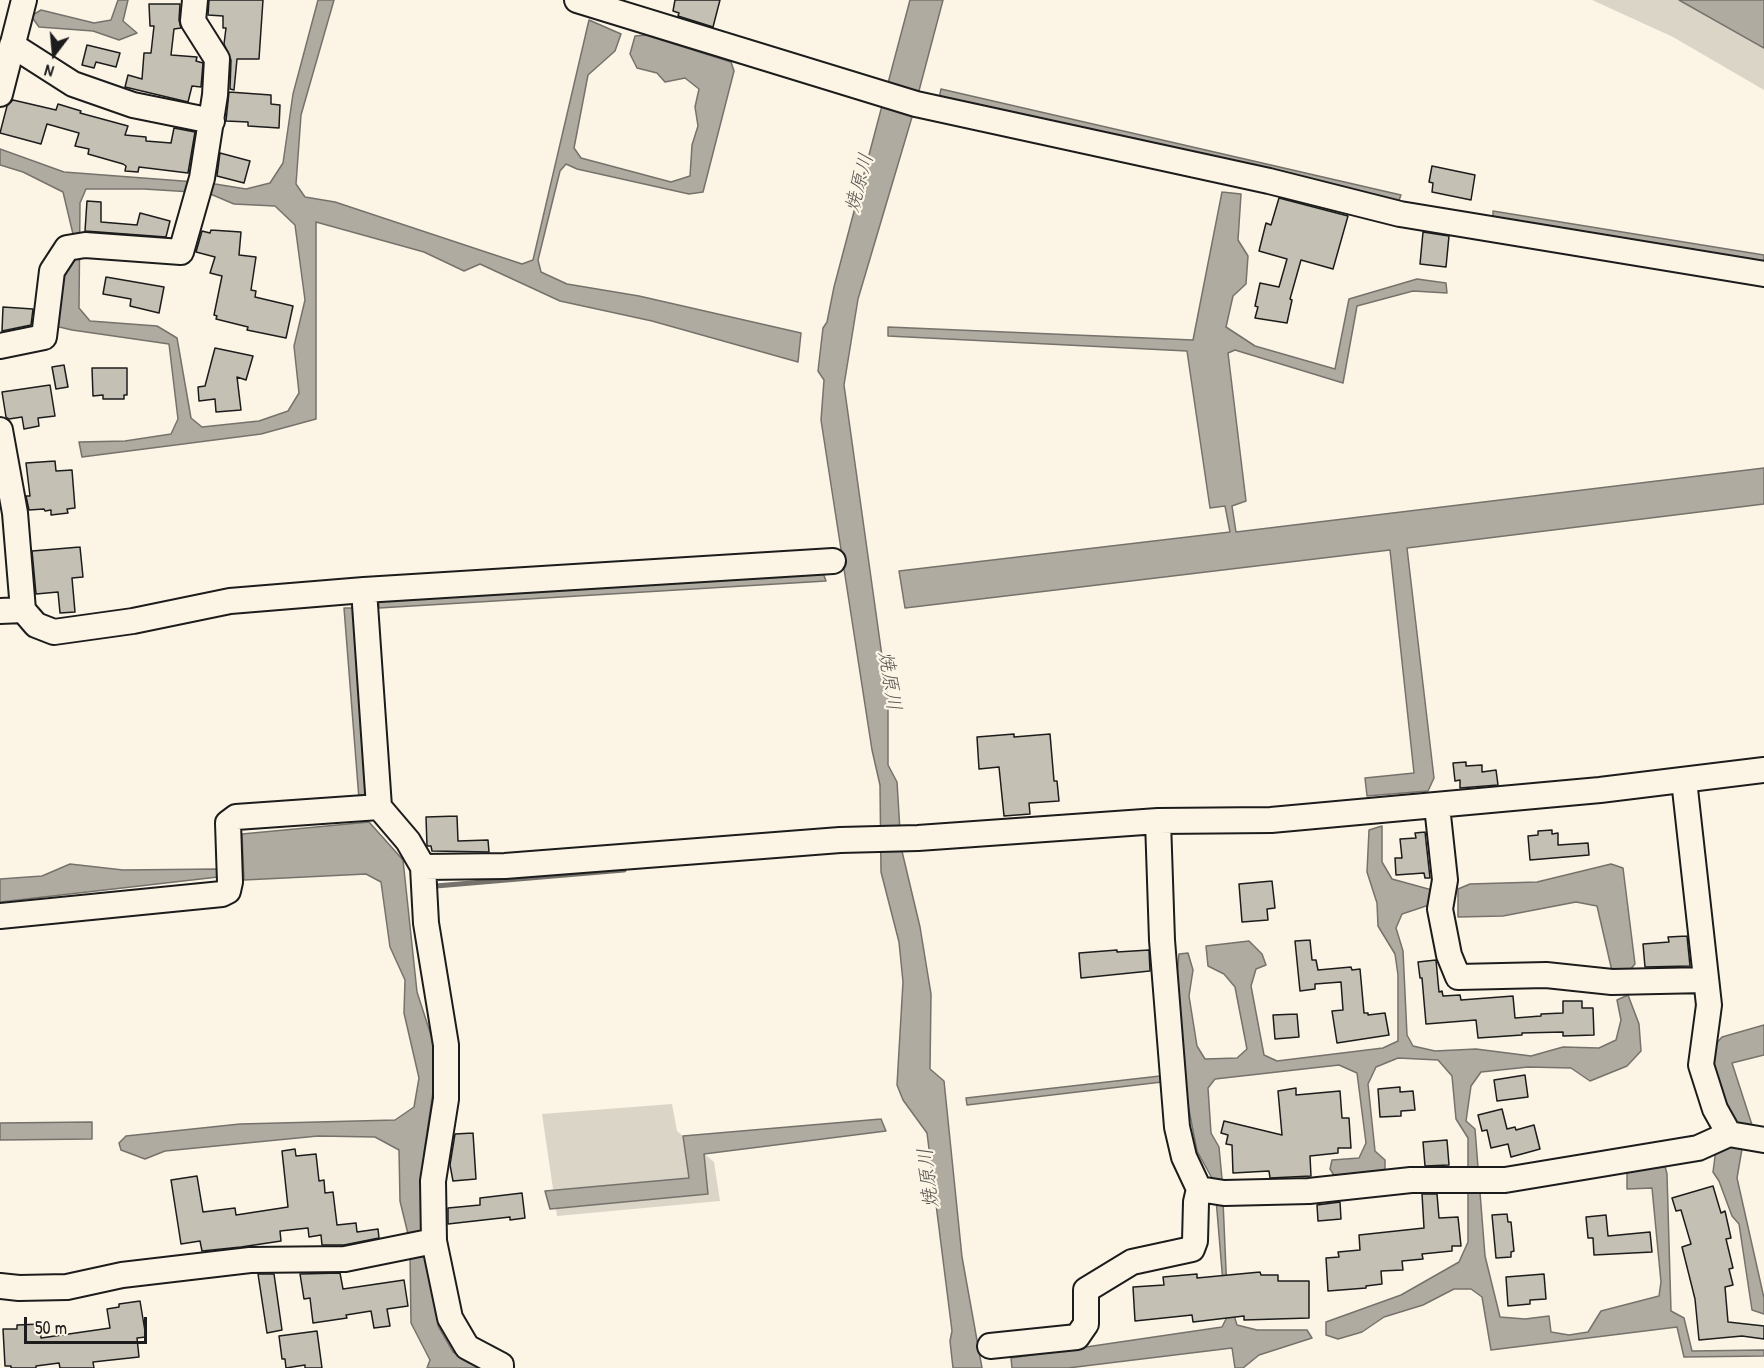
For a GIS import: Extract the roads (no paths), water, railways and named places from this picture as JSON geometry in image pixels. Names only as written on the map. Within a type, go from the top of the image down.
[{"type":"street","points":[[0,94],[24,0]]},
{"type":"street","points":[[0,346],[44,337],[52,271],[76,247],[181,252],[199,188],[212,122],[217,59],[193,21],[195,0]]},
{"type":"street","points":[[577,0],[916,104],[1269,181],[1401,214],[1764,274]]},
{"type":"street","points":[[12,45],[73,84],[133,105],[212,122]]},
{"type":"street","points":[[0,430],[15,513],[12,611],[54,632],[133,621],[230,602],[364,590],[833,561]]},
{"type":"street","points":[[364,590],[379,807],[408,842],[423,867],[426,923],[446,1045],[446,1099],[424,1243],[450,1318],[466,1347],[501,1365],[501,1368]]},
{"type":"street","points":[[423,867],[505,866],[871,838],[918,838],[1158,821],[1271,820],[1600,790],[1764,770]]},
{"type":"street","points":[[1684,780],[1709,1005],[1701,1065],[1715,1109],[1729,1134]]},
{"type":"street","points":[[1437,806],[1445,880],[1440,909],[1449,955],[1458,977],[1546,975],[1612,982],[1706,980]]},
{"type":"street","points":[[0,916],[222,894],[228,891],[230,882],[228,823],[236,817],[379,807]]},
{"type":"street","points":[[1158,821],[1162,940],[1177,1127],[1184,1157],[1212,1191]]},
{"type":"street","points":[[990,1346],[1077,1337],[1086,1324],[1086,1290],[1132,1262],[1192,1249],[1195,1241],[1196,1202],[1212,1191],[1309,1191],[1411,1180],[1505,1180],[1698,1148],[1729,1134],[1764,1140]]},
{"type":"street","points":[[0,1286],[67,1287],[122,1275],[250,1260],[345,1259],[424,1243]]},
{"type":"waterway","points":[[436,886],[624,870]]},
{"type":"water label","name":"焼原川","points":[[860,183]]},
{"type":"water label","name":"焼原川","points":[[889,681]]},
{"type":"water label","name":"焼原川","points":[[929,1178]]}]
